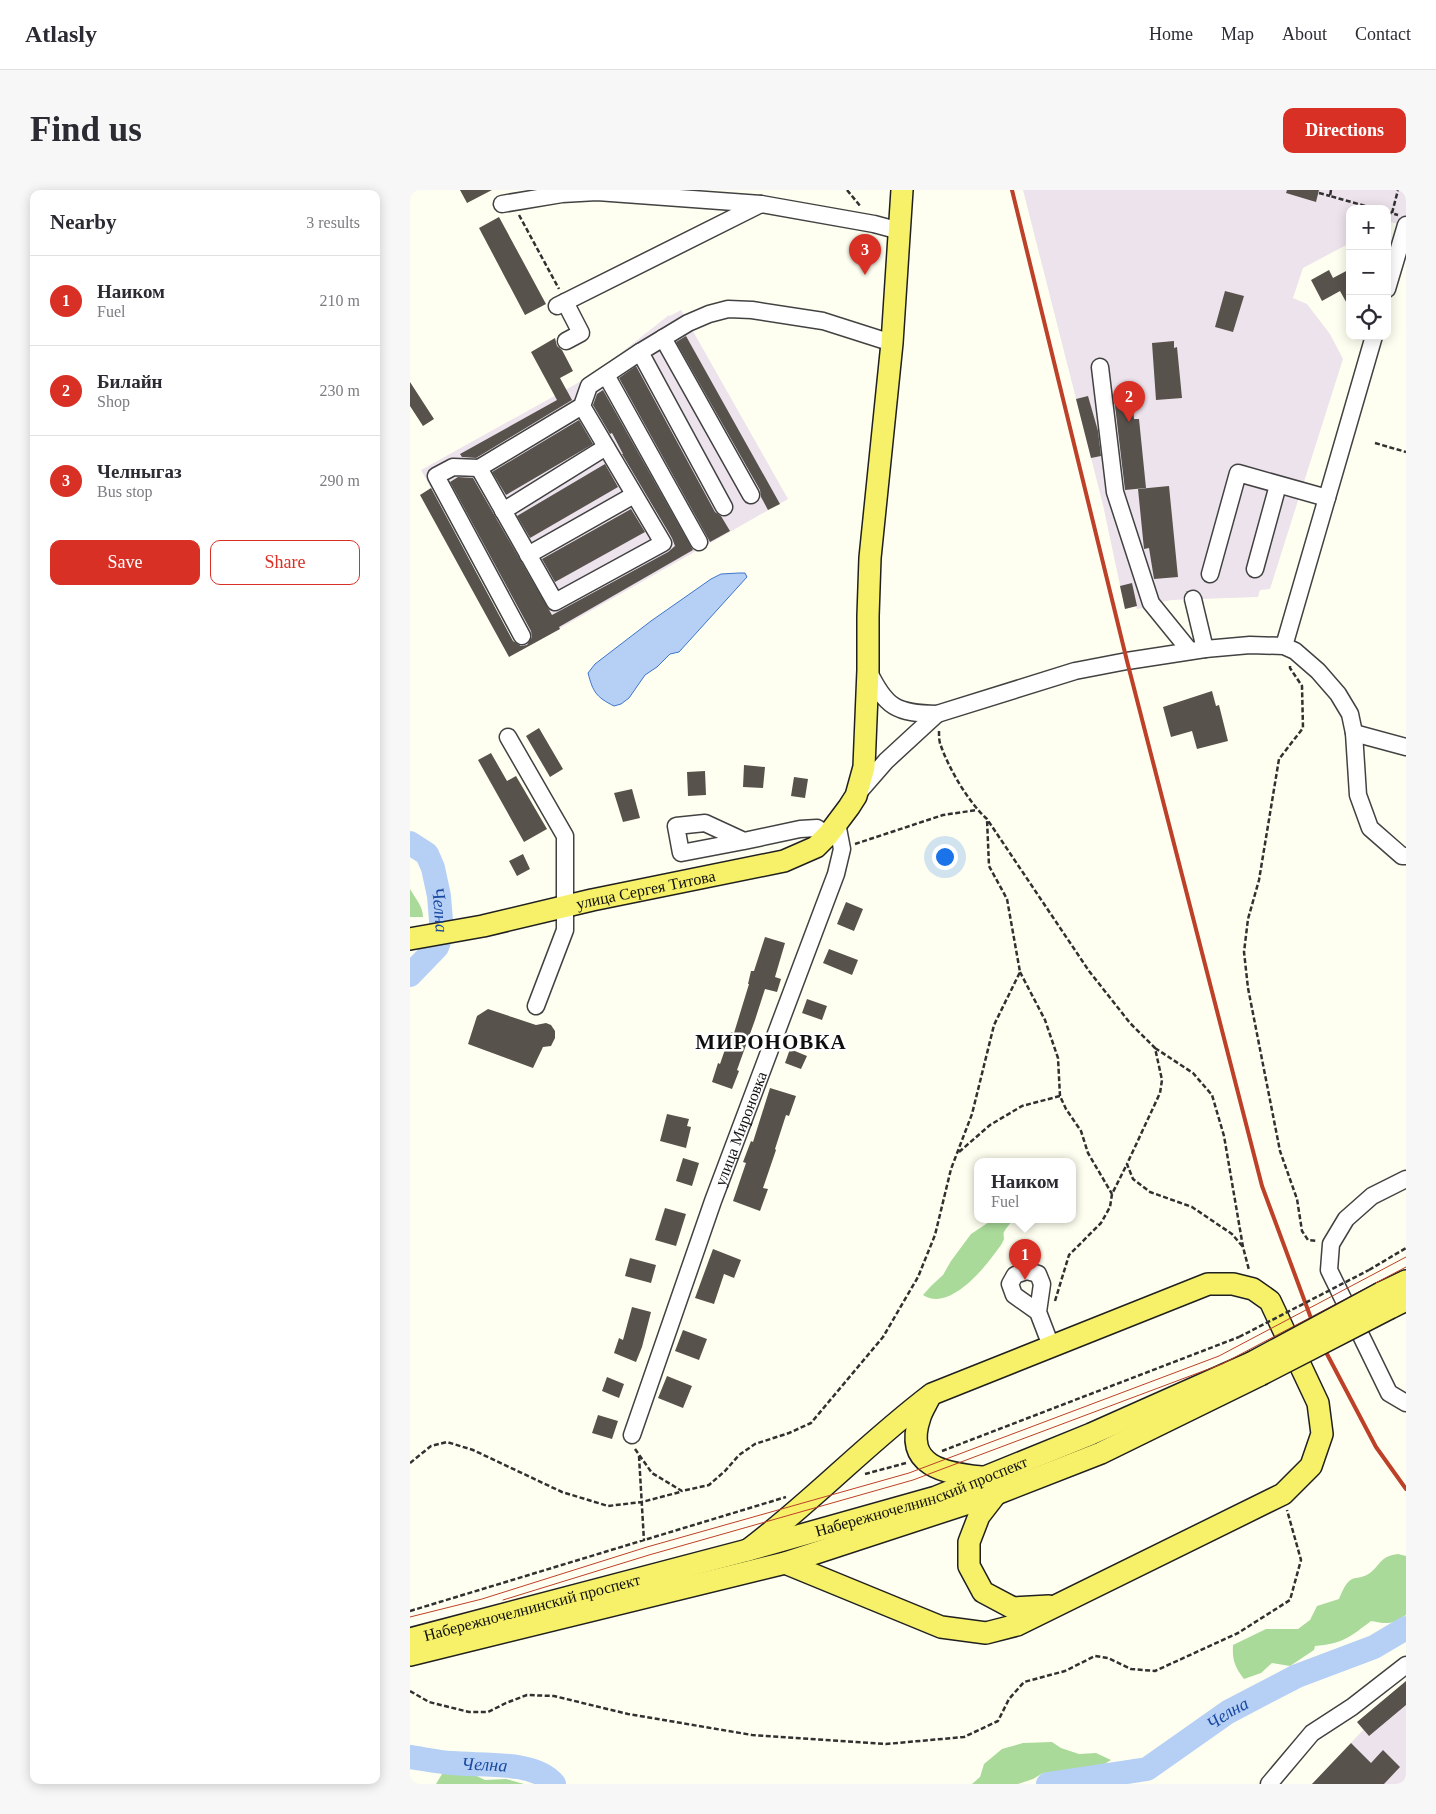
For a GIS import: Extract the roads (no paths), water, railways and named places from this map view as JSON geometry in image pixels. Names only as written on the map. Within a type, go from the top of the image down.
[{"type":"main road","points":[[856,796],[864,766],[870,558],[892,344],[902,190]]},
{"type":"main road","name":"улица Сергея Титова","points":[[410,939],[483,926],[784,861],[836,836],[856,796]]},
{"type":"main road","name":"Набережночелнинский проспект","points":[[410,1639],[443,1639],[786,1563],[990,1486],[1091,1434],[1256,1369],[1392,1301],[1406,1280]]},
{"type":"main road","points":[[748,1550],[778,1528],[896,1422],[932,1394],[1208,1284],[1233,1284],[1253,1289],[1270,1301],[1318,1403],[1322,1434],[1311,1466],[1283,1494],[1017,1625],[986,1634],[941,1627],[786,1563]]},
{"type":"main road","points":[[932,1394],[920,1417],[916,1435],[918,1451],[930,1466],[990,1486],[969,1542],[968,1566],[983,1592],[1013,1608],[1054,1606]]},
{"type":"main road","name":"Набережночелнинский проспект","points":[[410,1655],[443,1639],[748,1550],[936,1497],[990,1486]]},
{"type":"street","points":[[514,199],[597,192],[761,204],[874,224],[900,231]]},
{"type":"street","points":[[566,342],[581,333],[561,304],[761,204]]},
{"type":"street","points":[[1391,276],[1406,225]]},
{"type":"street","points":[[522,636],[436,476],[453,467],[479,468],[582,406],[589,386],[606,374],[688,323],[709,314],[728,309],[752,310],[823,321],[892,344]]},
{"type":"street","points":[[663,338],[751,495]]},
{"type":"street","points":[[1289,648],[1326,498],[1373,340]]},
{"type":"street","points":[[640,352],[724,507]]},
{"type":"street","points":[[1100,367],[1115,492],[1151,603],[1198,650]]},
{"type":"street","points":[[606,374],[699,542]]},
{"type":"street","points":[[479,468],[555,602],[662,543],[582,406]]},
{"type":"street","points":[[503,511],[606,447]]},
{"type":"street","points":[[1210,574],[1238,473],[1326,498]]},
{"type":"street","points":[[1255,569],[1278,484]]},
{"type":"street","points":[[528,555],[634,495]]},
{"type":"street","points":[[1193,599],[1198,650]]},
{"type":"street","points":[[868,670],[882,697],[900,710],[919,714],[937,714],[1075,671],[1198,650],[1250,645],[1289,648],[1318,670],[1338,694],[1350,714],[1354,733],[1358,795],[1370,828],[1402,856],[1406,856]]},
{"type":"street","points":[[856,796],[886,761],[937,714]]},
{"type":"street","points":[[1354,733],[1406,747]]},
{"type":"street","points":[[508,736],[565,836],[565,930],[536,1006]]},
{"type":"street","points":[[744,841],[800,829],[817,828],[836,836]]},
{"type":"street","name":"улица Мироновка","points":[[632,1435],[713,1201],[836,874],[836,836]]},
{"type":"street","points":[[1406,1179],[1372,1196],[1346,1219],[1331,1244],[1329,1270],[1389,1394],[1406,1403]]},
{"type":"street","points":[[1038,1312],[1051,1346]]},
{"type":"street","points":[[1268,1784],[1312,1733],[1352,1707],[1406,1666]]},
{"type":"water","points":[[745,573],[747,577],[679,652],[670,654],[657,667],[645,675],[629,698],[621,704],[614,706],[603,700],[596,693],[588,673],[595,664],[651,621],[711,579],[721,574]]},
{"type":"waterway","name":"Челна","points":[[410,843],[427,854],[433,868],[439,896],[442,933],[437,947],[410,975]]},
{"type":"waterway","name":"Челна","points":[[1048,1784],[1147,1769],[1228,1712],[1297,1676],[1374,1647],[1406,1628]]},
{"type":"waterway","name":"Челна","points":[[410,1757],[447,1763],[521,1768],[545,1776],[554,1784]]},
{"type":"tram line","points":[[410,1617],[482,1599],[647,1547],[909,1473],[1219,1356],[1406,1257]]},
{"type":"tram line","points":[[503,1600],[649,1555],[913,1480],[1222,1364],[1406,1267]]},
{"type":"railway","points":[[1012,190],[1127,661],[1262,1186],[1318,1337],[1376,1447],[1406,1489]]},
{"type":"place","name":"Челныгаз","points":[[865,275]]},
{"type":"place","name":"Билайн","points":[[1129,422]]},
{"type":"place","name":"Наиком","points":[[1025,1280]]},
{"type":"district","name":"МИРОНОВКА","points":[[771,1042]]}]
